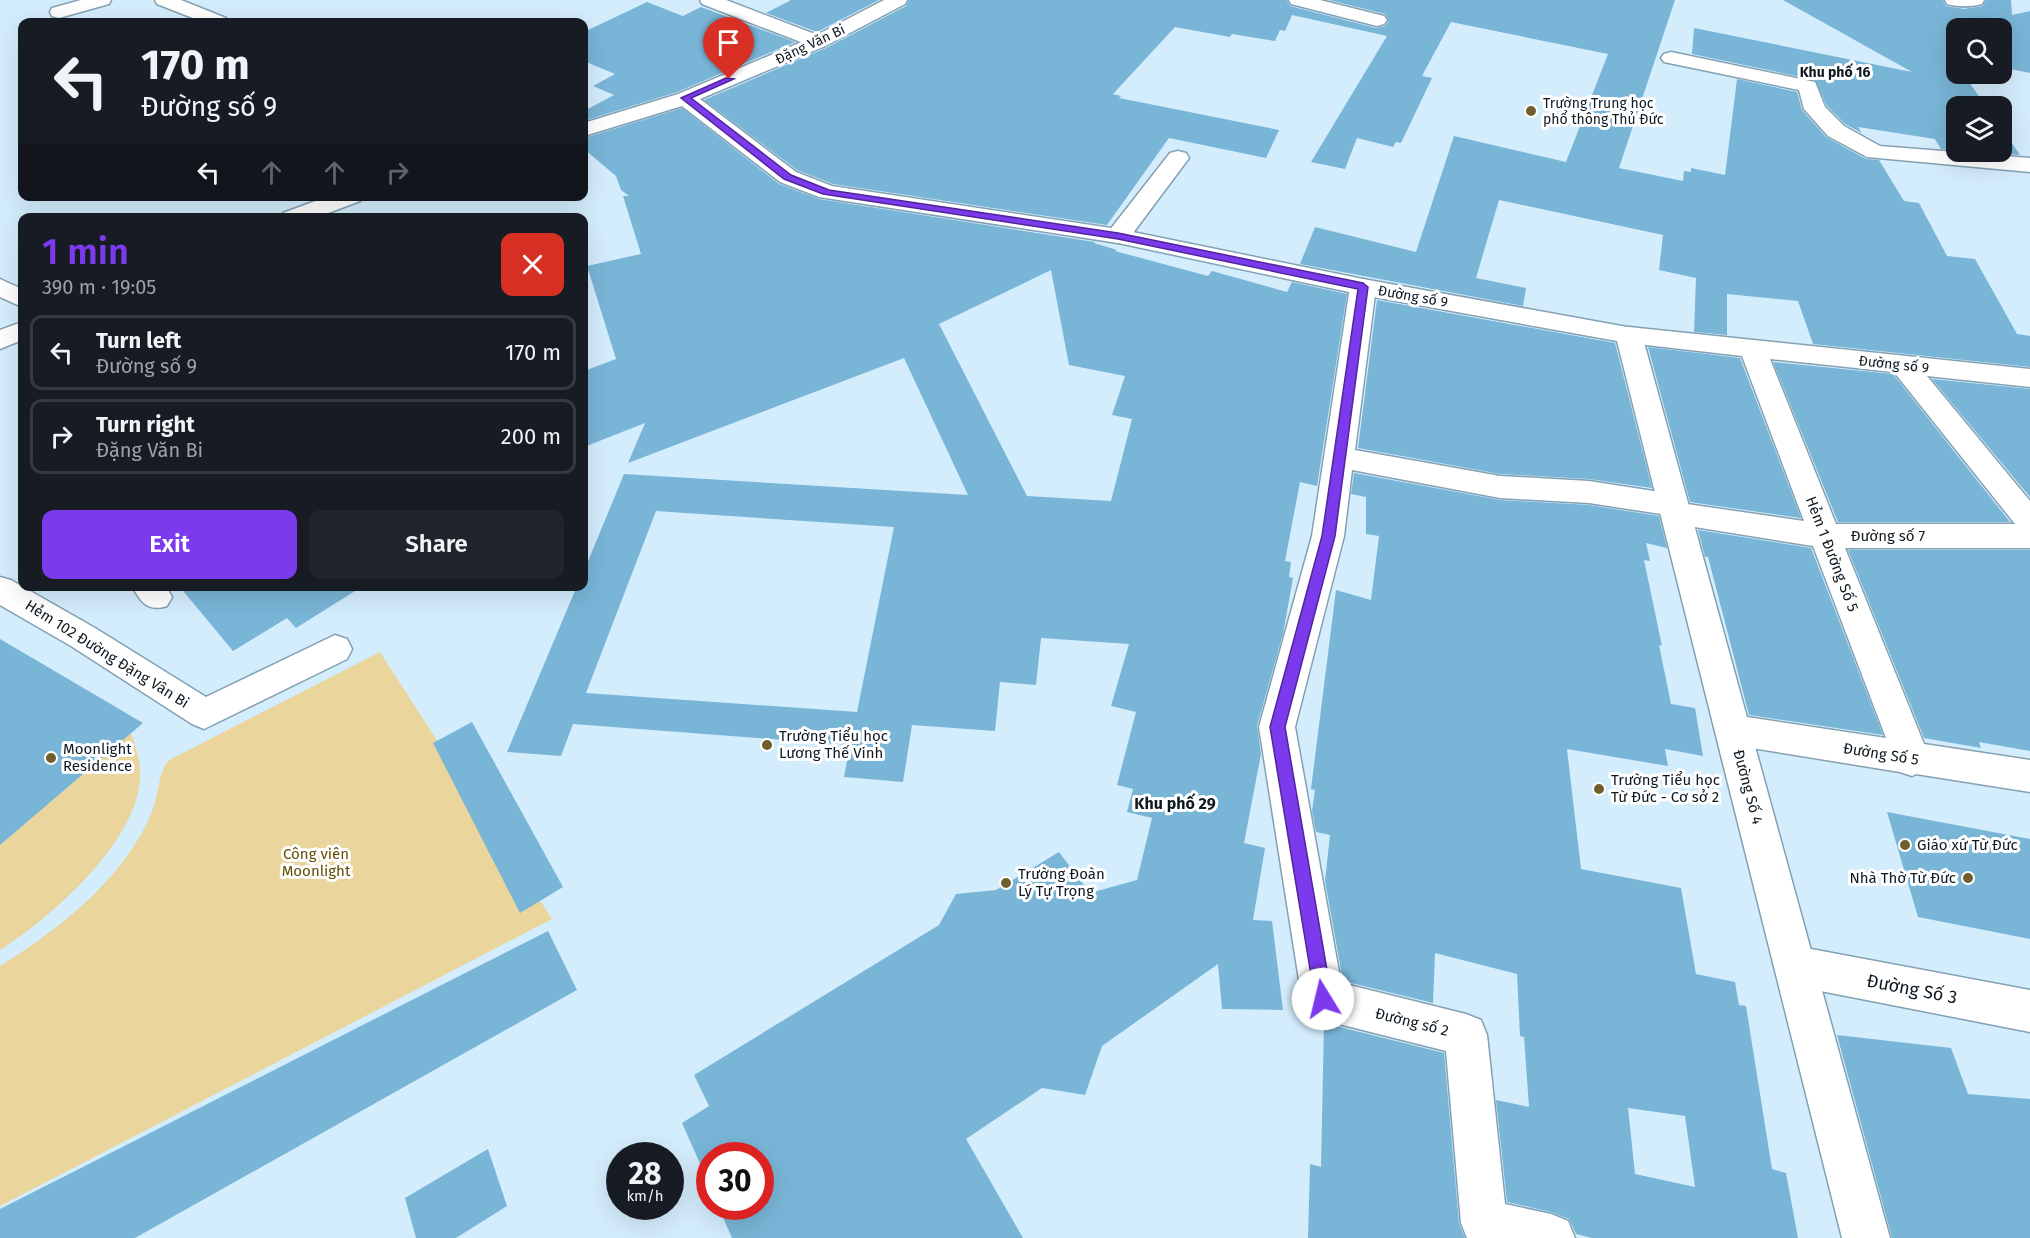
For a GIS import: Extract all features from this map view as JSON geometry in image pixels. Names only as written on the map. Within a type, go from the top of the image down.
[{"type":"street","points":[[59,12],[102,0]]},
{"type":"street","points":[[164,0],[209,18]]},
{"type":"street","points":[[709,0],[818,42]]},
{"type":"street","name":"Đặng Văn Bi","points":[[588,129],[685,98],[818,42],[898,0]]},
{"type":"street","points":[[1298,0],[1377,20]]},
{"type":"street","points":[[1954,0],[1975,0]]},
{"type":"street","points":[[1671,58],[1808,86],[1815,109],[1836,131],[1875,152],[2030,165]]},
{"type":"street","name":"Đường số 9","points":[[685,98],[788,177],[827,192],[1118,236],[1363,287],[1629,335],[2030,378]]},
{"type":"street","points":[[1118,236],[1178,158]]},
{"type":"street","points":[[305,213],[338,201]]},
{"type":"street","points":[[0,287],[18,297]]},
{"type":"street","name":"Đường số 2","points":[[1363,287],[1328,536],[1277,727],[1323,999],[1466,1035],[1484,1223],[1551,1238]]},
{"type":"street","points":[[0,341],[18,332]]},
{"type":"street","name":"Đường Số 4","points":[[1629,335],[1866,1238]]},
{"type":"street","name":"Hẻm 1 Đường Số 5","points":[[1753,349],[1912,760]]},
{"type":"street","points":[[1903,365],[2030,522]]},
{"type":"street","name":"Đường số 7","points":[[1339,457],[1500,488],[1589,492],[1825,536],[2030,536]]},
{"type":"street","name":"Hẻm 102 Đường Đặng Vân Bi","points":[[10,589],[204,714],[335,649]]},
{"type":"street","name":"Đường Số 5","points":[[1733,730],[1912,760],[2030,776]]},
{"type":"street","name":"Đường Số 3","points":[[1795,966],[2030,1011]]},
{"type":"green space","name":"Công viên Moonlight","points":[[380,652],[552,919],[0,1206],[0,966],[59,925],[112,875],[127,856],[150,817],[162,774],[169,760]]},
{"type":"green space","points":[[131,733],[140,769],[138,795],[127,821],[91,873],[44,918],[0,950],[0,845]]},
{"type":"building","points":[[791,0],[879,0],[817,32],[766,13]]},
{"type":"building","points":[[909,0],[1287,0],[1290,6],[1376,28],[1385,26],[1389,21],[1385,14],[1329,0],[1675,0],[1619,168],[1683,181],[1684,171],[1691,172],[1691,168],[1725,175],[1737,79],[1797,92],[1802,110],[1826,137],[1866,159],[1879,160],[1904,201],[1919,203],[1947,256],[1975,259],[2017,334],[2030,336],[2030,367],[1813,344],[1798,301],[1727,294],[1727,335],[1694,332],[1696,278],[1659,270],[1663,235],[1499,200],[1476,278],[1526,288],[1523,306],[1300,264],[1315,227],[1416,252],[1454,136],[1566,162],[1608,54],[1451,22],[1422,76],[1432,78],[1401,143],[1396,142],[1393,147],[1357,138],[1345,169],[1311,162],[1387,36],[1292,15],[1285,31],[1280,30],[1275,41],[1232,34],[1230,37],[1175,27],[1113,94],[1121,96],[1119,98],[1279,130],[1266,158],[1169,138],[1107,225],[833,184],[797,170],[704,100],[826,48],[906,6]]},
{"type":"building","points":[[1783,0],[1943,0],[1946,6],[1964,9],[1983,6],[1986,0],[2011,0],[2012,15],[2030,11],[2030,73],[2012,69],[2012,18],[1946,18],[1946,84],[1970,84],[1979,96],[1946,96],[1946,149],[1941,149],[1935,139],[1858,127],[1862,133],[1845,124],[1827,106],[1815,80],[1692,54],[1694,28],[1912,72]]},
{"type":"building","points":[[647,2],[683,16],[701,7],[795,42],[677,92],[588,120],[588,109],[614,95],[593,86],[615,74],[588,63],[588,30]]},
{"type":"building","points":[[682,108],[779,184],[819,199],[1095,242],[1117,250],[1115,251],[1208,276],[1212,271],[1287,292],[1292,282],[1347,294],[1317,486],[1300,482],[1285,561],[1291,562],[1289,577],[1293,578],[1283,634],[1257,726],[1261,754],[1244,843],[1265,848],[1253,920],[1272,921],[1283,1010],[1222,1009],[1218,964],[1102,1046],[1085,1095],[1042,1088],[966,1139],[1023,1238],[732,1238],[724,1220],[774,1220],[774,1142],[696,1142],[696,1154],[682,1123],[709,1106],[694,1075],[939,925],[956,894],[996,890],[1059,852],[1090,893],[1137,880],[1152,818],[1127,812],[1133,789],[1117,785],[1136,712],[1111,706],[1129,644],[1041,638],[1036,685],[1000,682],[995,731],[912,725],[903,782],[844,777],[850,745],[573,724],[561,756],[507,752],[575,591],[588,591],[588,561],[624,474],[968,495],[904,358],[628,463],[645,423],[588,445],[588,370],[616,359],[588,266],[641,254],[623,196],[629,196],[621,190],[616,176],[588,152],[588,137]],"holes":[[[1051,270],[1069,365],[1125,376],[1112,415],[1132,419],[1111,501],[1027,496],[939,324]],[[656,511],[894,527],[857,712],[586,693]]]},
{"type":"building","points":[[2012,143],[2020,155],[2012,154]]},
{"type":"building","points":[[1377,300],[1615,343],[1652,488],[1589,479],[1500,474],[1358,448]]},
{"type":"building","points":[[1648,347],[1740,358],[1801,518],[1690,502]]},
{"type":"building","points":[[1773,362],[1893,374],[2010,522],[1838,522]]},
{"type":"building","points":[[1932,379],[2030,389],[2030,497]]},
{"type":"building","points":[[1354,473],[1500,500],[1589,505],[1659,516],[1667,548],[1646,543],[1650,561],[1644,560],[1662,646],[1659,645],[1671,704],[1695,708],[1703,756],[1665,749],[1668,766],[1567,749],[1581,869],[1681,888],[1696,974],[1735,982],[1739,1005],[1746,1006],[1772,1169],[1786,1173],[1798,1238],[1592,1238],[1576,1234],[1569,1219],[1551,1212],[1507,1202],[1496,1100],[1529,1107],[1524,1037],[1520,1036],[1517,974],[1435,953],[1433,1003],[1343,981],[1325,881],[1330,835],[1316,832],[1312,811],[1315,790],[1311,789],[1336,590],[1371,600],[1379,536],[1366,534],[1366,497],[1351,494]],"holes":[[[1628,1108],[1685,1116],[1695,1187],[1635,1174]]]},
{"type":"building","points":[[1698,530],[1811,548],[1883,735],[1749,715],[1708,557],[1705,557]]},
{"type":"building","points":[[1848,550],[2030,550],[2030,751],[1979,742],[1981,748],[1924,738]]},
{"type":"building","points":[[183,591],[355,591],[296,628],[287,618],[233,651]]},
{"type":"building","name":"Moonlight Residence","points":[[0,639],[143,723],[0,845]]},
{"type":"building","points":[[472,722],[563,887],[520,913],[433,743]]},
{"type":"building","name":"Nhà Thờ Từ Đức","points":[[1887,812],[2030,839],[2030,939],[1918,917]]},
{"type":"building","points":[[548,931],[577,990],[135,1238],[0,1238],[0,1209]]},
{"type":"building","points":[[1324,1023],[1444,1053],[1459,1223],[1465,1238],[1308,1238],[1310,1164],[1321,1167]]},
{"type":"building","points":[[1837,1035],[1951,1048],[1968,1094],[2030,1099],[2030,1238],[1892,1238]]},
{"type":"building","points":[[488,1149],[507,1206],[456,1238],[416,1238],[405,1198]]},
{"type":"place","name":"Trường Trung học phổ thông Thủ Đức","points":[[1531,111]]},
{"type":"place","name":"Trường Tiểu học Lương Thế Vinh","points":[[767,745]]},
{"type":"place","name":"Moonlight Residence","points":[[51,758]]},
{"type":"place","name":"Trường Tiểu học Từ Đức - Cơ sở 2","points":[[1599,789]]},
{"type":"place","name":"Giáo xứ Từ Đức","points":[[1905,845]]},
{"type":"place","name":"Nhà Thờ Từ Đức","points":[[1968,878]]},
{"type":"place","name":"Trường Đoàn Lý Tự Trọng","points":[[1006,883]]},
{"type":"district","name":"Khu phố 16","points":[[1835,72]]},
{"type":"district","name":"Khu phố 29","points":[[1175,803]]},
{"type":"route","points":[[729,79],[685,98],[788,177],[827,192],[1118,236],[1363,287],[1328,536],[1277,727],[1323,999]]}]
